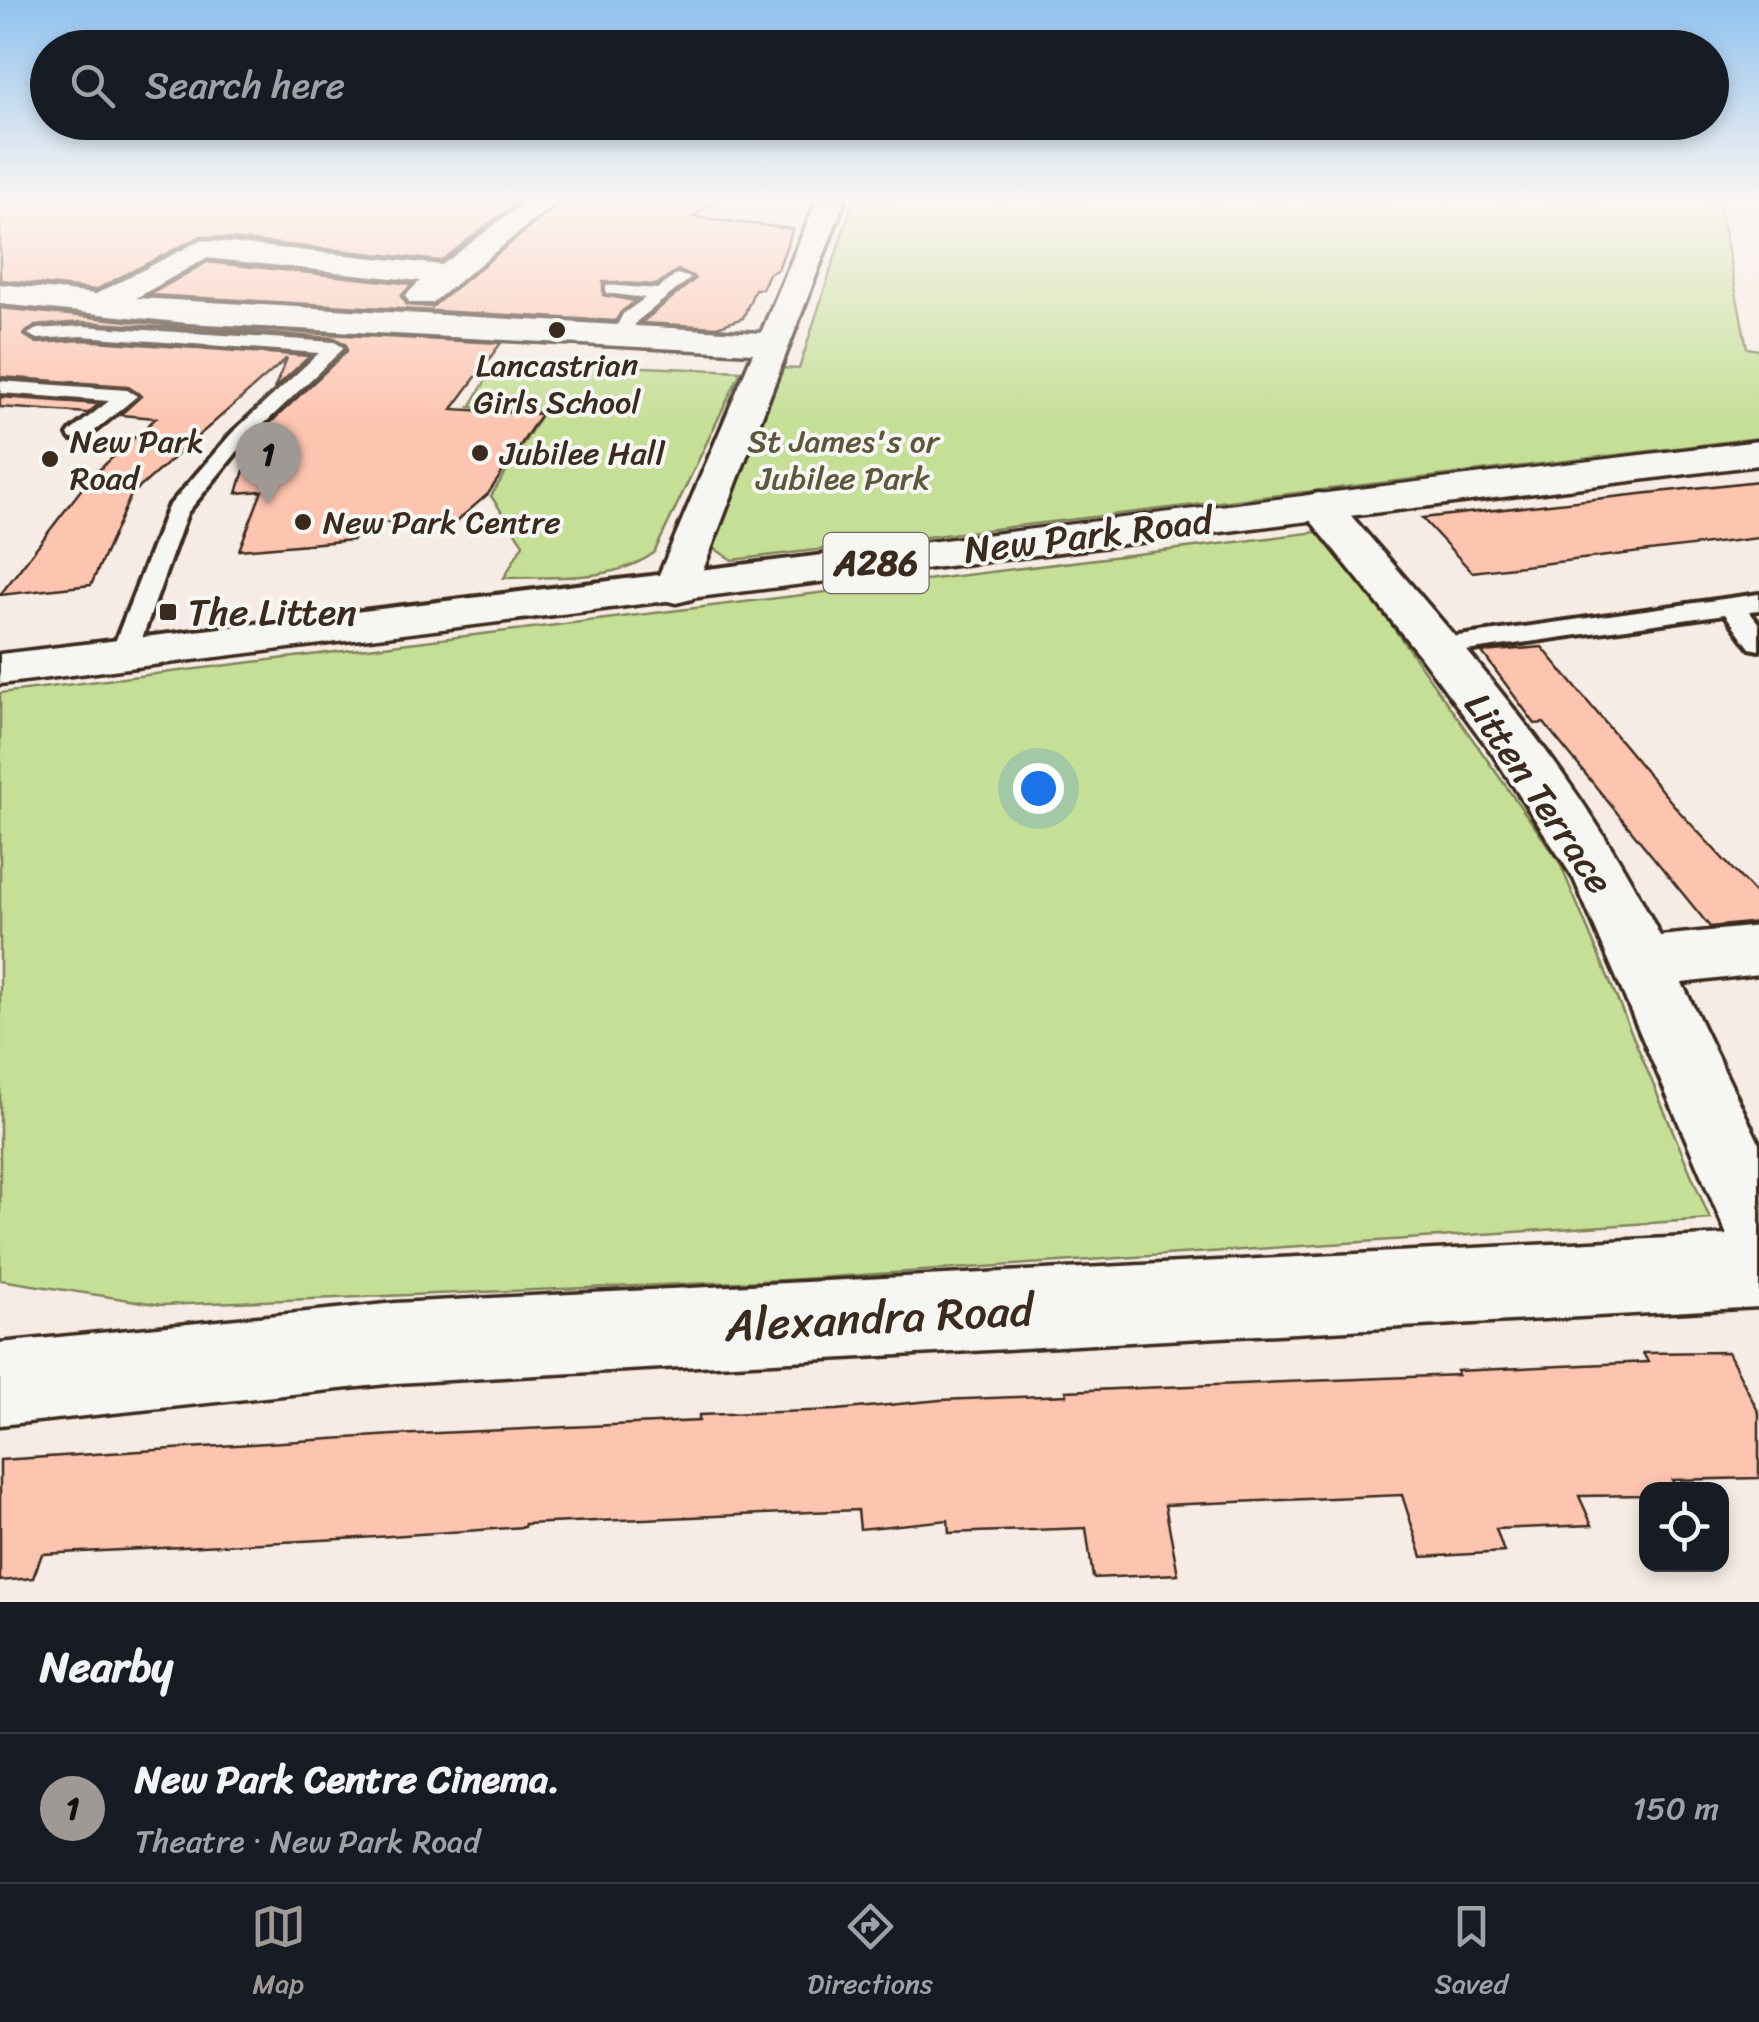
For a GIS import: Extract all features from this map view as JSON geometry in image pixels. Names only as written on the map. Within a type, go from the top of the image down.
[{"type":"street","points":[[100,305],[155,275]]},
{"type":"street","points":[[389,323],[447,275]]},
{"type":"street","points":[[676,590],[794,275]]},
{"type":"street","points":[[0,294],[100,305],[771,344]]},
{"type":"street","name":"New Park Road","points":[[0,669],[676,590],[1318,505],[1759,453]]},
{"type":"street","name":"Litten Terrace","points":[[1318,505],[1438,647],[1510,740],[1600,873],[1759,1222]]},
{"type":"street","points":[[1641,963],[1759,950]]},
{"type":"street","name":"Alexandra Road","points":[[0,1384],[396,1343],[1759,1270]]},
{"type":"lane","points":[[619,338],[629,318],[683,278]]},
{"type":"lane","points":[[612,289],[661,295]]},
{"type":"lane","points":[[37,334],[82,331],[335,348],[239,436],[176,512],[123,655]]},
{"type":"lane","points":[[1,387],[127,396],[78,435]]},
{"type":"lane","points":[[1438,647],[1759,602]]},
{"type":"lane","points":[[1732,606],[1759,642]]},
{"type":"green space","name":"St James's or Jubilee Park","points":[[829,275],[1733,275],[1747,348],[1759,350],[1759,438],[732,560],[712,547],[783,368],[799,369]]},
{"type":"green space","points":[[497,361],[741,371],[654,553],[638,563],[601,574],[504,578],[523,544],[491,496],[543,412],[470,407]]},
{"type":"green space","points":[[1325,531],[1559,861],[1710,1219],[785,1280],[162,1305],[0,1280],[0,693]]},
{"type":"building","points":[[0,275],[125,275],[95,290],[0,280]]},
{"type":"building","points":[[185,275],[326,275],[412,284],[401,296],[407,305],[432,307],[471,275],[671,275],[656,285],[603,282],[603,295],[635,301],[615,321],[149,295]]},
{"type":"building","points":[[687,275],[769,275],[762,289],[755,289],[743,318],[717,327],[641,323],[695,279]]},
{"type":"building","points":[[0,308],[188,327],[501,343],[452,409],[541,414],[488,494],[451,526],[358,521],[353,540],[239,550],[262,491],[237,493],[254,438],[347,351],[346,345],[335,338],[82,322],[35,326],[24,335],[37,343],[82,340],[310,356],[274,389],[287,358],[131,495],[91,585],[0,595],[90,478],[156,418],[120,415],[141,396],[127,386],[0,377]]},
{"type":"building","points":[[0,396],[99,404],[88,413],[0,407]]},
{"type":"building","points":[[1759,481],[1759,538],[1472,572],[1422,518]]},
{"type":"building","points":[[1542,647],[1678,810],[1759,898],[1759,922],[1710,927],[1544,723],[1535,724],[1482,652]]},
{"type":"building","points":[[1728,1352],[1759,1413],[1759,1478],[1639,1482],[1639,1495],[1579,1496],[1592,1525],[1496,1529],[1504,1552],[1422,1557],[1402,1495],[1165,1505],[1178,1574],[1093,1578],[1086,1528],[949,1533],[948,1520],[860,1529],[858,1510],[525,1524],[360,1538],[42,1554],[33,1578],[0,1581],[0,1460],[394,1435],[699,1421],[699,1415],[1067,1395],[1066,1391],[1458,1375],[1457,1371],[1648,1362],[1643,1353]]},
{"type":"place","name":"Lancastrian Girls School","points":[[557,330]]},
{"type":"place","name":"Jubilee Hall","points":[[480,453]]},
{"type":"place","name":"New Park Road","points":[[50,459]]},
{"type":"place","name":"New Park Centre Cinema.","points":[[268,504]]},
{"type":"place","name":"New Park Centre","points":[[303,522]]},
{"type":"place","name":"The Litten","points":[[168,612]]}]
